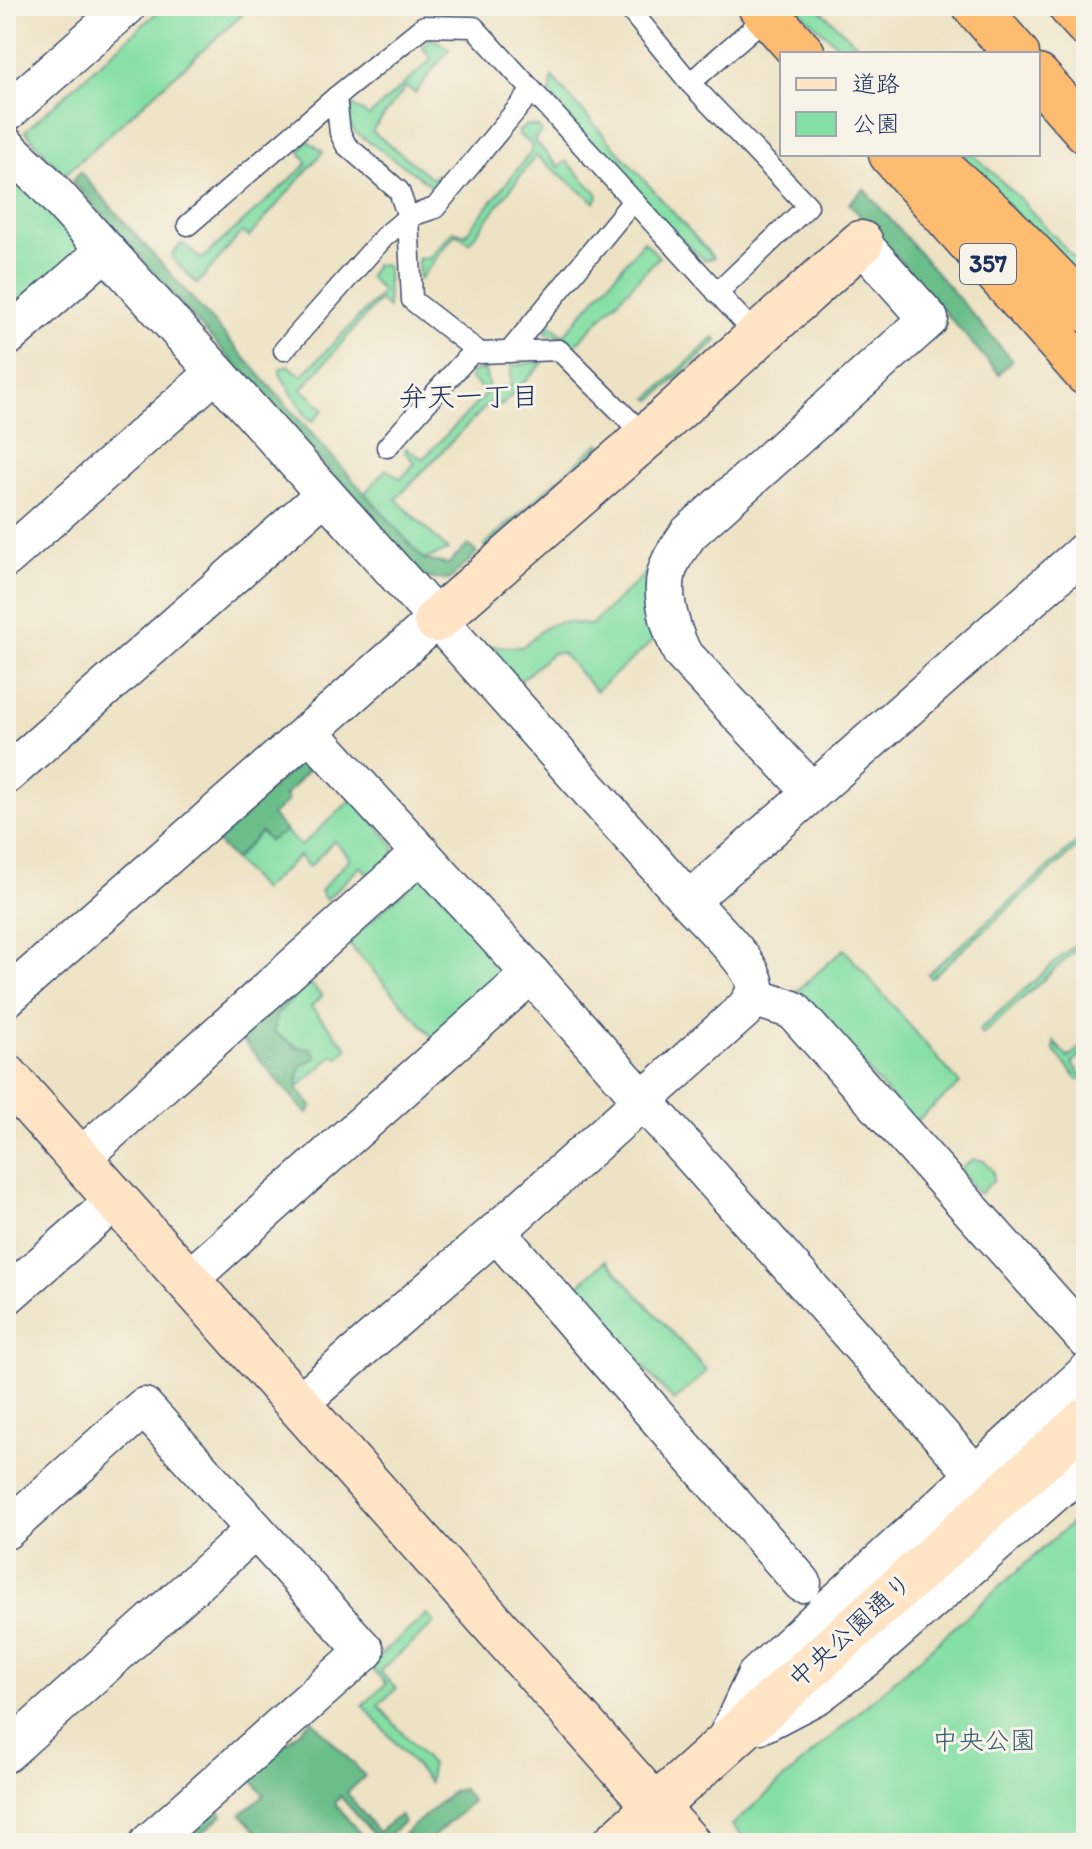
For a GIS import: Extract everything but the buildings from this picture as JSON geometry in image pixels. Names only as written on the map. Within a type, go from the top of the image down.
[{"type":"highway","points":[[975,6],[1015,52]]},
{"type":"highway","points":[[1070,6],[1086,24]]},
{"type":"highway","points":[[764,11],[801,52]]},
{"type":"highway","points":[[1040,79],[1086,131]]},
{"type":"highway","name":"357","points":[[893,156],[1086,373]]},
{"type":"highway","name":"357","points":[[927,156],[1001,222],[1086,310]]},
{"type":"street","points":[[6,113],[127,6]]},
{"type":"street","points":[[6,146],[106,250],[689,901],[750,971],[755,986],[753,997],[745,1009],[297,1405]]},
{"type":"street","points":[[6,998],[646,437],[861,243],[929,319],[688,534],[669,563],[665,597],[670,628],[682,653],[812,792]]},
{"type":"street","points":[[6,338],[106,250]]},
{"type":"street","points":[[6,558],[216,372]]},
{"type":"street","points":[[6,775],[325,494]]},
{"type":"street","points":[[689,901],[1086,550]]},
{"type":"street","points":[[309,731],[531,974],[974,1473]]},
{"type":"street","points":[[78,1160],[421,853]]},
{"type":"street","points":[[188,1280],[531,974]]},
{"type":"street","points":[[753,997],[793,1010],[1086,1339]]},
{"type":"street","points":[[6,1076],[688,1843]]},
{"type":"street","points":[[6,1296],[116,1200]]},
{"type":"street","points":[[496,1232],[802,1583]]},
{"type":"street","points":[[725,1742],[756,1676],[1086,1373]]},
{"type":"street","points":[[6,1530],[144,1407],[365,1651],[149,1843]]},
{"type":"street","name":"中央公園通り","points":[[615,1843],[1086,1420]]},
{"type":"street","points":[[725,1742],[817,1695],[865,1659],[1086,1465]]},
{"type":"street","points":[[6,1753],[255,1530]]},
{"type":"lane","points":[[627,6],[690,83],[808,206],[717,293]]},
{"type":"lane","points":[[690,83],[764,11]]},
{"type":"lane","points":[[188,225],[336,97],[424,26],[474,27],[757,336]]},
{"type":"lane","points":[[284,350],[384,237],[408,217],[435,208],[532,91]]},
{"type":"lane","points":[[336,97],[340,133],[346,145],[399,191],[408,217],[412,300],[480,353],[559,350],[646,437]]},
{"type":"lane","points":[[509,352],[633,201]]},
{"type":"lane","points":[[387,447],[475,349]]},
{"type":"green space","points":[[164,6],[252,6],[64,175],[25,131]]},
{"type":"green space","points":[[795,6],[816,6],[865,52],[845,52]]},
{"type":"green space","points":[[429,39],[449,49],[415,93],[406,87],[372,131],[433,179],[437,174],[445,180],[435,188],[355,132],[348,122],[352,105],[369,116],[431,60],[423,48]]},
{"type":"green space","points":[[552,77],[714,258],[704,260],[648,209],[550,97]]},
{"type":"green space","points":[[527,125],[542,131],[534,140],[559,167],[566,161],[596,192],[595,202],[536,156],[469,243],[456,233],[419,280],[418,259],[429,258],[453,231],[465,235],[531,152],[532,145],[519,135],[519,131]]},
{"type":"green space","points":[[307,140],[323,152],[249,237],[242,232],[197,284],[172,258],[172,254],[184,244],[203,258],[305,166],[307,162],[300,152]]},
{"type":"green space","points":[[958,156],[975,156],[1020,199],[1086,271],[1086,284]]},
{"type":"green space","points":[[6,165],[86,253],[6,326]]},
{"type":"green space","points":[[80,172],[424,560],[448,564],[468,545],[477,553],[449,580],[424,578],[72,181]]},
{"type":"green space","points":[[864,189],[1012,360],[999,374],[849,203]]},
{"type":"green space","points":[[644,241],[659,257],[577,343],[573,346],[566,339],[547,334],[550,324],[563,336]]},
{"type":"green space","points":[[375,265],[386,265],[388,308],[379,300],[302,389],[324,409],[313,421],[307,418],[280,374],[280,369],[288,365],[302,376],[381,294],[369,277]]},
{"type":"green space","points":[[714,338],[717,341],[652,400],[649,398]]},
{"type":"green space","points":[[543,363],[501,406],[493,399],[396,499],[448,550],[424,560],[365,493],[386,469],[401,479],[415,463],[405,452],[406,448],[423,459],[484,396],[485,391],[470,378],[474,371],[485,370],[489,390],[511,386],[511,366]]},
{"type":"green space","points":[[599,443],[602,445],[485,548],[484,545]]},
{"type":"green space","points":[[650,569],[655,639],[596,691],[562,653],[552,653],[519,682],[488,646],[522,647],[552,624],[591,625]]},
{"type":"green space","points":[[309,758],[314,763],[285,796],[288,801],[272,815],[286,831],[269,841],[261,832],[234,860],[215,840],[303,760]]},
{"type":"green space","points":[[353,798],[394,845],[394,861],[373,880],[361,866],[326,900],[320,891],[350,858],[334,841],[309,867],[299,856],[262,890],[234,860],[261,832],[269,841],[286,831],[301,846]]},
{"type":"green space","points":[[1086,834],[1086,839],[931,978],[928,974]]},
{"type":"green space","points":[[423,874],[513,974],[437,1042],[347,942]]},
{"type":"green space","points":[[1086,935],[1086,941],[982,1035],[979,1030]]},
{"type":"green space","points":[[844,949],[960,1084],[914,1123],[797,991]]},
{"type":"green space","points":[[328,956],[331,961],[276,1015],[274,1032],[298,1048],[311,1049],[316,1057],[300,1067],[297,1088],[312,1106],[307,1114],[239,1036]]},
{"type":"green space","points":[[308,981],[322,996],[311,1007],[348,1048],[339,1058],[334,1055],[297,1088],[300,1066],[316,1057],[273,1032],[276,1015]]},
{"type":"green space","points":[[1054,1042],[1068,1058],[1086,1042],[1086,1050],[1072,1063],[1084,1080],[1078,1080],[1054,1051]]},
{"type":"green space","points":[[973,1159],[984,1161],[993,1171],[993,1181],[979,1194],[960,1170]]},
{"type":"green space","points":[[606,1260],[707,1371],[674,1401],[574,1290]]},
{"type":"green space","name":"中央公園","points":[[1086,1510],[1086,1843],[749,1843],[732,1825]]},
{"type":"green space","points":[[427,1614],[435,1623],[380,1671],[396,1689],[378,1705],[431,1765],[429,1782],[363,1705],[386,1684],[369,1665]]},
{"type":"green space","points":[[312,1720],[365,1776],[347,1793],[378,1832],[400,1815],[404,1822],[382,1840],[340,1796],[335,1804],[368,1843],[268,1843],[241,1814],[264,1795],[249,1776]]},
{"type":"green space","points":[[463,1789],[472,1802],[426,1843],[394,1843],[453,1791]]},
{"type":"green space","points":[[217,1808],[222,1815],[191,1843],[176,1843]]},
{"type":"district","name":"弁天一丁目","points":[[469,396]]}]
